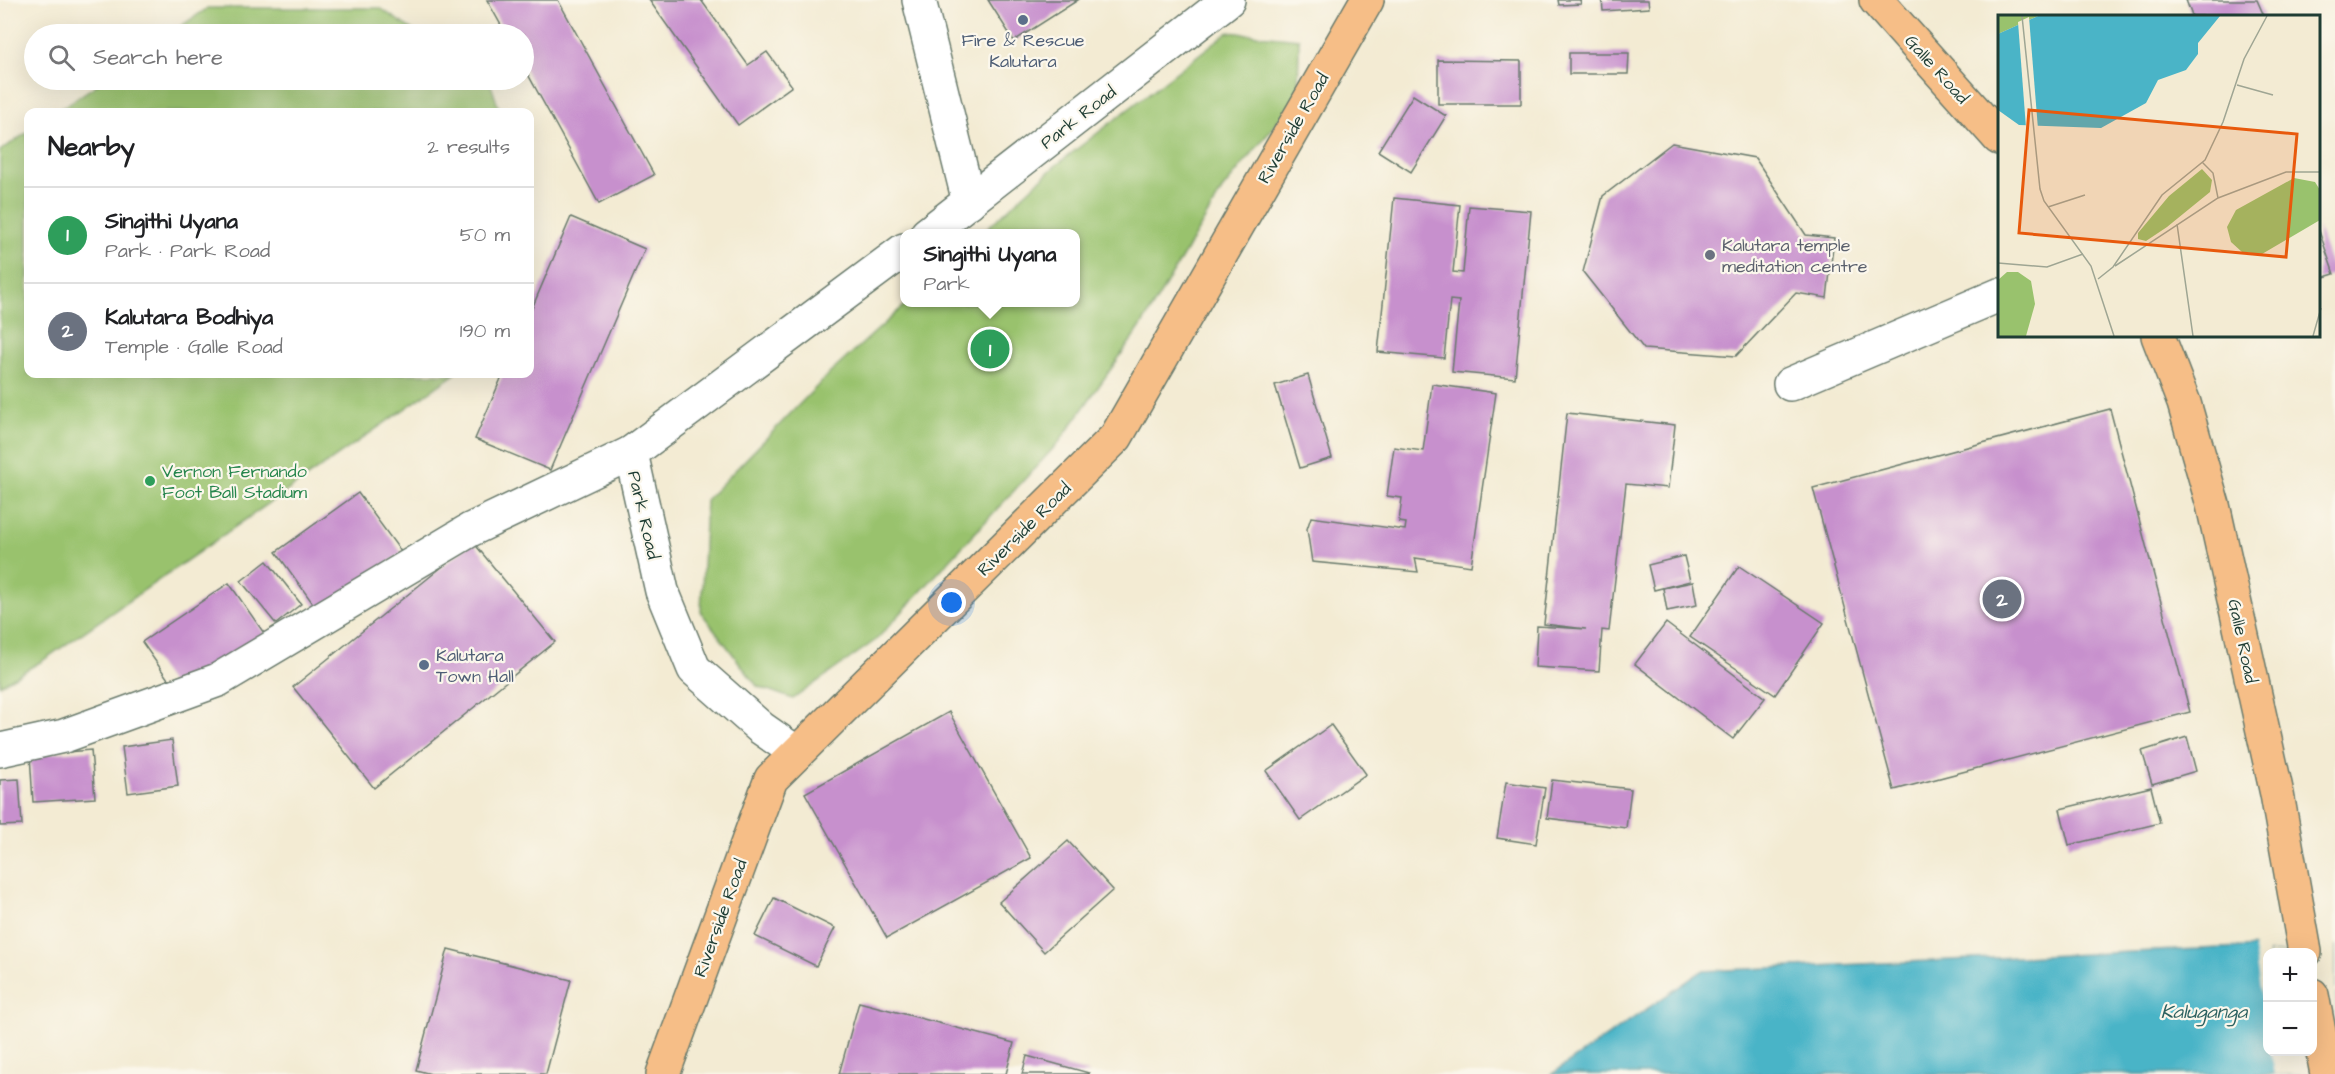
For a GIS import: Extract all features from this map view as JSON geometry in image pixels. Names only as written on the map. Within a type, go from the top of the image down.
[{"type":"main road","name":"Riverside Road","points":[[663,1074],[771,779],[1116,437],[1367,0]]},
{"type":"main road","name":"Galle Road","points":[[1876,0],[1998,137]]},
{"type":"main road","name":"Galle Road","points":[[2159,338],[2184,403],[2213,504],[2277,794],[2304,948]]},
{"type":"main road","points":[[2314,1002],[2326,1074]]},
{"type":"street","points":[[919,0],[969,202]]},
{"type":"street","name":"Park Road","points":[[934,229],[1228,0]]},
{"type":"street","name":"Park Road","points":[[797,753],[760,728],[694,669],[662,591],[630,453],[900,253]]},
{"type":"street","points":[[1790,384],[1998,295]]},
{"type":"street","points":[[0,750],[64,736],[218,680],[470,530],[630,453]]},
{"type":"green space","points":[[208,8],[380,8],[403,24],[184,24]]},
{"type":"green space","points":[[1228,32],[1299,39],[1298,97],[1222,190],[1142,325],[1060,441],[876,640],[793,699],[757,686],[701,612],[706,500],[829,374],[903,307],[1080,307],[1080,229],[986,229],[1055,166]]},
{"type":"green space","points":[[89,90],[493,90],[499,108],[62,108]]},
{"type":"green space","name":"Vernon Fernando Foot Ball Stadium","points":[[24,135],[24,378],[449,378],[42,661],[0,685],[0,151]]},
{"type":"water","name":"Kaluganga","points":[[2335,943],[2335,1074],[1552,1074],[1702,971]]},
{"type":"pier","points":[[2335,940],[2335,1074],[2275,1074],[2272,1056],[2317,1056],[2317,948],[2263,948],[2263,1006],[2253,943]]},
{"type":"building","points":[[487,0],[558,0],[654,175],[599,204],[534,85],[534,24],[500,24]]},
{"type":"building","points":[[649,0],[701,0],[748,65],[767,52],[792,86],[738,125]]},
{"type":"building","name":"Fire & Rescue Kalutara","points":[[988,0],[1078,0],[1014,41]]},
{"type":"building","points":[[1558,0],[1580,0],[1581,4],[1559,5]]},
{"type":"building","points":[[1602,0],[1648,0],[1649,8],[1603,11]]},
{"type":"building","points":[[2186,0],[2257,0],[2264,15],[2192,15]]},
{"type":"building","points":[[1569,53],[1629,53],[1628,74],[1569,74]]},
{"type":"building","points":[[1438,60],[1521,61],[1521,104],[1438,104]]},
{"type":"building","points":[[1413,95],[1446,116],[1411,172],[1378,151]]},
{"type":"building","name":"Kalutara temple meditation centre","points":[[1672,143],[1755,158],[1806,235],[1834,238],[1827,298],[1796,293],[1736,356],[1644,349],[1583,272],[1603,196]]},
{"type":"building","points":[[1394,198],[1460,205],[1453,272],[1463,273],[1469,206],[1531,211],[1515,378],[1452,372],[1459,301],[1450,300],[1444,358],[1378,352]]},
{"type":"building","points":[[571,217],[645,249],[550,470],[475,439],[501,378],[534,378],[534,304]]},
{"type":"building","points":[[2320,234],[2334,274],[2320,278]]},
{"type":"building","points":[[1308,375],[1332,458],[1300,468],[1275,385]]},
{"type":"building","points":[[1432,384],[1496,393],[1471,566],[1415,558],[1418,572],[1312,562],[1307,529],[1311,517],[1405,530],[1406,523],[1399,522],[1402,498],[1387,496],[1394,447],[1423,451]]},
{"type":"building","points":[[2110,409],[2190,712],[1894,790],[1813,488]]},
{"type":"building","points":[[1567,413],[1675,425],[1668,488],[1626,484],[1609,631],[1602,630],[1599,671],[1535,667],[1537,626],[1586,629],[1544,624]]},
{"type":"building","points":[[358,493],[402,553],[319,612],[276,552]]},
{"type":"building","name":"Kalutara Town Hall","points":[[473,542],[555,642],[374,788],[293,687]]},
{"type":"building","points":[[1684,556],[1690,581],[1654,590],[1648,565]]},
{"type":"building","points":[[267,561],[301,604],[276,624],[241,581]]},
{"type":"building","points":[[1739,566],[1824,623],[1775,695],[1690,637]]},
{"type":"building","points":[[1693,582],[1697,605],[1667,611],[1663,588]]},
{"type":"building","points":[[229,583],[266,636],[179,695],[142,642]]},
{"type":"building","points":[[1666,623],[1765,698],[1733,739],[1635,664]]},
{"type":"building","points":[[949,712],[1031,858],[887,938],[805,793]]},
{"type":"building","points":[[1331,725],[1366,774],[1300,820],[1266,771]]},
{"type":"building","points":[[2187,737],[2196,771],[2152,784],[2142,751]]},
{"type":"building","points":[[172,740],[178,786],[128,793],[122,747]]},
{"type":"building","points":[[91,750],[95,798],[33,802],[30,755]]},
{"type":"building","points":[[19,779],[22,825],[0,826],[0,780]]},
{"type":"building","points":[[1552,780],[1631,789],[1626,828],[1547,818]]},
{"type":"building","points":[[1506,782],[1545,788],[1536,844],[1497,838]]},
{"type":"building","points":[[2151,787],[2160,823],[2069,845],[2060,809]]},
{"type":"building","points":[[1068,841],[1113,890],[1044,952],[999,902]]},
{"type":"building","points":[[774,898],[835,928],[816,966],[755,936]]},
{"type":"building","points":[[448,949],[571,980],[546,1074],[431,1074],[416,1070]]},
{"type":"building","points":[[859,1002],[1014,1043],[1006,1074],[839,1074]]},
{"type":"building","points":[[1027,1056],[1089,1073],[1089,1074],[1022,1074]]},
{"type":"place","name":"Fire & Rescue Kalutara","points":[[1023,20]]},
{"type":"place","name":"Kalutara temple meditation centre","points":[[1710,255]]},
{"type":"place","name":"Singithi Uyana","points":[[990,349]]},
{"type":"place","name":"Vernon Fernando Foot Ball Stadium","points":[[150,481]]},
{"type":"place","name":"Kalutara Bodhiya","points":[[2002,599]]},
{"type":"place","name":"Kalutara Town Hall","points":[[424,665]]}]
